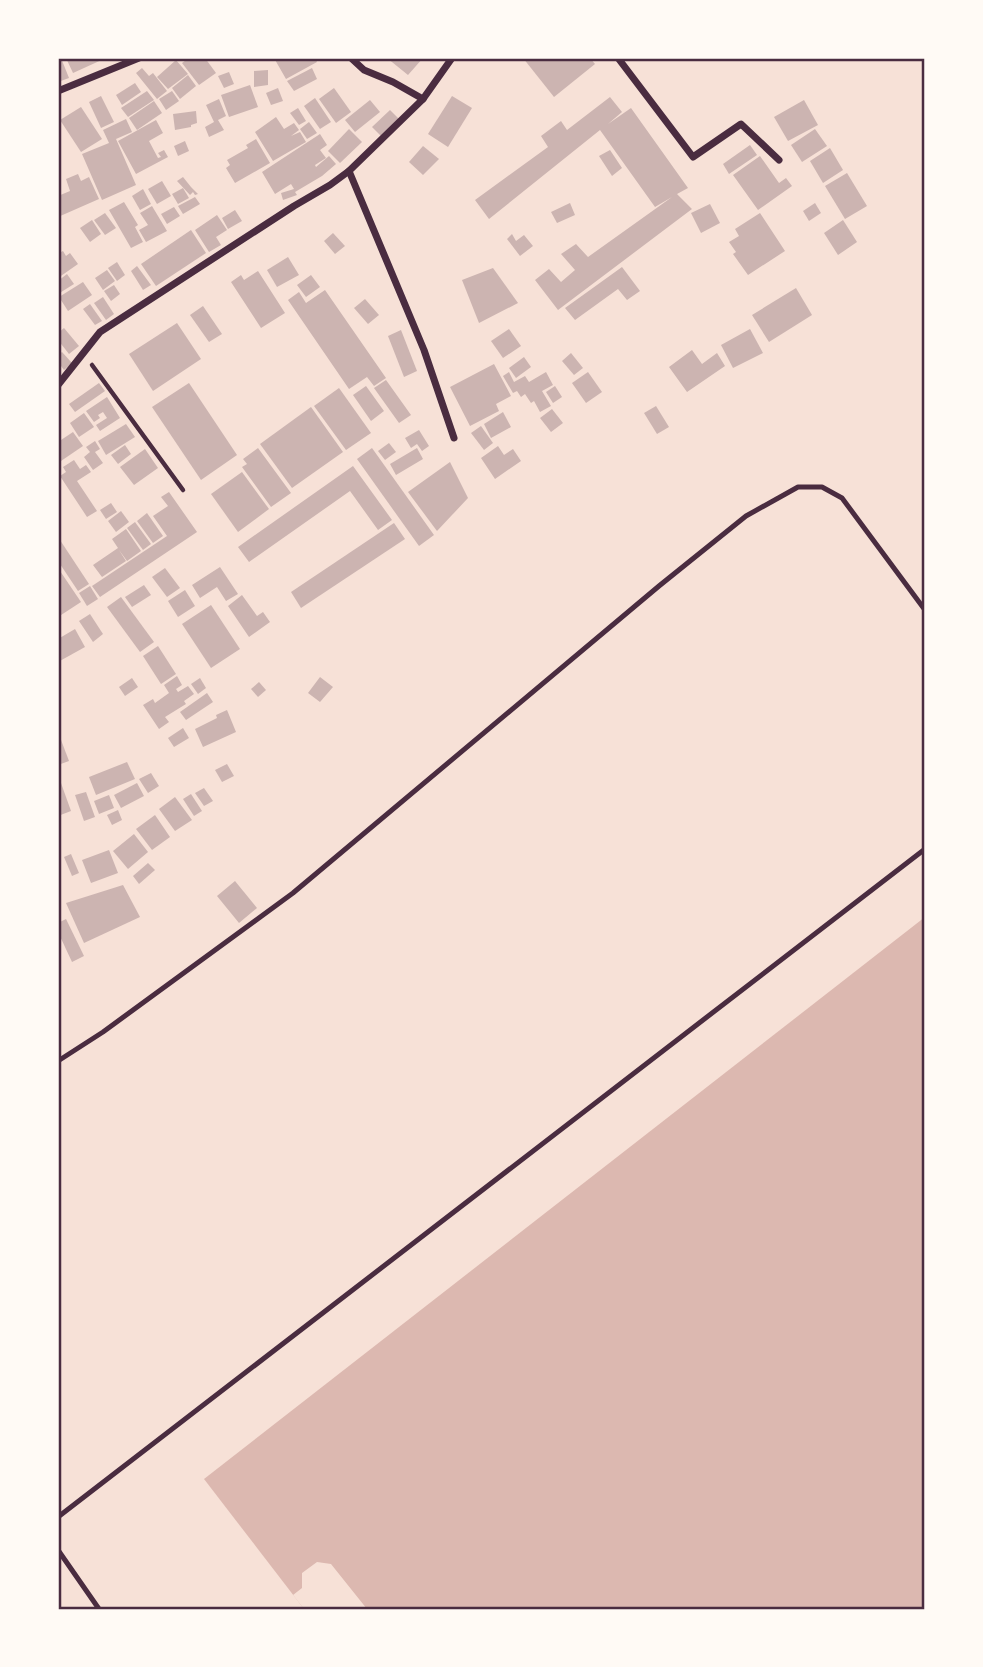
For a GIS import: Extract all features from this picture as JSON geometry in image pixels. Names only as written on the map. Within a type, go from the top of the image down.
[{"type":"street","points":[[58,91],[139,58]]},
{"type":"street","points":[[351,58],[364,70],[424,99]]},
{"type":"street","points":[[58,385],[100,332],[349,171],[424,99],[452,58]]},
{"type":"street","points":[[618,58],[693,157],[741,124],[779,160]]},
{"type":"street","points":[[349,171],[424,350],[454,438]]},
{"type":"lane","points":[[58,1061],[103,1032],[293,893],[746,516],[798,487],[822,487],[842,498],[925,610]]},
{"type":"lane","points":[[58,1517],[925,849]]},
{"type":"lane","points":[[58,1550],[99,1609]]},
{"type":"path","points":[[84,353],[183,490]]},
{"type":"shaded area","points":[[925,917],[925,1609],[304,1609],[204,1479]]},
{"type":"pier","points":[[317,1562],[331,1564],[367,1609],[304,1609],[293,1595],[302,1588],[302,1573]]},
{"type":"building","points":[[58,58],[61,58],[69,78],[58,82]]},
{"type":"building","points":[[66,58],[106,58],[73,73]]},
{"type":"building","points":[[189,58],[205,58],[216,73],[199,85],[182,63]]},
{"type":"building","points":[[274,58],[315,58],[317,62],[286,79]]},
{"type":"building","points":[[387,58],[423,58],[408,75]]},
{"type":"building","points":[[523,58],[590,58],[595,64],[554,97]]},
{"type":"building","points":[[176,60],[188,74],[168,89],[157,77]]},
{"type":"building","points":[[142,68],[149,76],[153,73],[167,91],[157,99],[136,73]]},
{"type":"building","points":[[312,68],[317,79],[294,91],[287,81]]},
{"type":"building","points":[[268,70],[268,85],[254,87],[254,71]]},
{"type":"building","points":[[229,72],[234,84],[224,88],[218,76]]},
{"type":"building","points":[[188,75],[196,86],[180,99],[172,88]]},
{"type":"building","points":[[135,83],[141,92],[122,105],[116,95]]},
{"type":"building","points":[[250,85],[258,107],[229,117],[221,95]]},
{"type":"building","points":[[278,88],[283,101],[271,105],[266,93]]},
{"type":"building","points":[[334,88],[351,112],[336,123],[319,99]]},
{"type":"building","points":[[147,91],[154,100],[128,117],[121,108]]},
{"type":"building","points":[[172,91],[179,101],[166,110],[159,99]]},
{"type":"building","points":[[101,96],[114,122],[101,128],[89,102]]},
{"type":"building","points":[[452,96],[472,108],[448,147],[428,134]]},
{"type":"building","points":[[610,97],[622,112],[608,124],[631,108],[688,188],[677,194],[692,209],[558,310],[535,280],[549,269],[561,282],[575,270],[561,254],[576,244],[588,257],[672,197],[655,207],[600,130],[489,219],[475,200],[548,147],[541,136],[561,121],[567,130]]},
{"type":"building","points":[[315,98],[331,122],[320,129],[304,106]]},
{"type":"building","points":[[219,99],[226,116],[218,120],[224,130],[209,137],[205,127],[214,122],[206,105]]},
{"type":"building","points":[[370,100],[380,112],[355,132],[345,120]]},
{"type":"building","points":[[804,100],[818,125],[788,141],[774,117]]},
{"type":"building","points":[[154,101],[162,113],[137,130],[129,118]]},
{"type":"building","points":[[81,107],[102,139],[81,152],[60,120]]},
{"type":"building","points":[[298,108],[306,121],[299,125],[290,113]]},
{"type":"building","points":[[390,110],[400,120],[382,137],[372,127]]},
{"type":"building","points":[[196,111],[197,123],[175,130],[173,114]]},
{"type":"building","points":[[276,117],[284,129],[294,123],[299,130],[291,136],[300,132],[306,142],[273,161],[255,132]]},
{"type":"building","points":[[126,119],[132,132],[116,139],[136,185],[102,200],[82,154],[109,143],[103,130]]},
{"type":"building","points":[[156,120],[163,133],[149,141],[158,158],[161,157],[158,153],[164,150],[168,157],[136,174],[118,141]]},
{"type":"building","points":[[309,122],[317,133],[307,139],[300,129]]},
{"type":"building","points":[[349,129],[362,142],[340,163],[328,151]]},
{"type":"building","points":[[815,129],[827,146],[802,162],[791,145]]},
{"type":"building","points":[[320,134],[327,145],[320,150],[326,158],[315,165],[316,167],[329,156],[336,164],[295,192],[297,195],[283,200],[281,193],[294,189],[291,184],[275,194],[262,172]]},
{"type":"building","points":[[256,139],[270,163],[235,183],[226,168],[230,165],[227,160],[248,148],[246,145]]},
{"type":"building","points":[[185,141],[189,151],[178,156],[174,146]]},
{"type":"building","points":[[750,145],[757,155],[729,174],[723,164]]},
{"type":"building","points":[[423,146],[439,159],[423,175],[409,162]]},
{"type":"building","points":[[830,148],[843,170],[823,183],[810,161]]},
{"type":"building","points":[[610,150],[622,168],[612,176],[599,156]]},
{"type":"building","points":[[760,156],[779,183],[786,178],[792,186],[758,210],[733,175]]},
{"type":"building","points":[[847,173],[867,206],[845,219],[825,186]]},
{"type":"building","points":[[78,174],[81,181],[89,177],[99,199],[58,217],[58,196],[70,191],[66,179]]},
{"type":"building","points":[[183,177],[198,194],[193,192],[190,195],[177,181]]},
{"type":"building","points":[[162,181],[171,196],[157,204],[148,189]]},
{"type":"building","points":[[183,188],[189,198],[178,204],[172,194]]},
{"type":"building","points":[[143,189],[151,204],[140,210],[132,196]]},
{"type":"building","points":[[195,197],[200,204],[183,214],[178,206]]},
{"type":"building","points":[[124,202],[138,225],[135,227],[143,242],[131,248],[109,210]]},
{"type":"building","points":[[570,203],[575,215],[557,223],[551,212]]},
{"type":"building","points":[[815,203],[821,213],[809,221],[803,211]]},
{"type":"building","points":[[710,204],[720,223],[701,233],[691,213]]},
{"type":"building","points":[[152,206],[167,231],[146,242],[139,230],[148,225],[140,213]]},
{"type":"building","points":[[174,207],[180,216],[167,224],[161,214]]},
{"type":"building","points":[[235,210],[242,221],[228,229],[222,218]]},
{"type":"building","points":[[105,213],[116,228],[105,235],[94,220]]},
{"type":"building","points":[[760,213],[785,251],[748,275],[733,254],[736,252],[729,242],[739,236],[735,229]]},
{"type":"building","points":[[217,215],[227,230],[216,237],[221,245],[209,252],[195,230]]},
{"type":"building","points":[[92,220],[101,234],[90,242],[80,228]]},
{"type":"building","points":[[843,220],[857,242],[838,255],[824,233]]},
{"type":"building","points":[[191,230],[206,253],[156,286],[141,264]]},
{"type":"building","points":[[333,233],[345,246],[335,254],[324,241]]},
{"type":"building","points":[[512,234],[516,241],[524,235],[533,246],[520,256],[507,239]]},
{"type":"building","points":[[58,248],[66,256],[70,253],[78,264],[58,278]]},
{"type":"building","points":[[288,257],[299,275],[277,287],[267,270]]},
{"type":"building","points":[[117,262],[125,275],[117,281],[108,268]]},
{"type":"building","points":[[137,266],[151,285],[143,290],[131,271]]},
{"type":"building","points":[[622,267],[640,291],[627,300],[618,289],[575,320],[565,308]]},
{"type":"building","points":[[493,268],[518,303],[479,323],[462,280]]},
{"type":"building","points":[[107,270],[115,281],[103,290],[95,278]]},
{"type":"building","points":[[258,271],[285,313],[261,328],[231,282],[241,275],[244,280]]},
{"type":"building","points":[[67,274],[74,284],[58,294],[58,281]]},
{"type":"building","points":[[311,275],[320,287],[306,297],[297,285]]},
{"type":"building","points":[[83,282],[92,295],[68,311],[59,297]]},
{"type":"building","points":[[114,285],[120,294],[111,301],[104,291]]},
{"type":"building","points":[[796,288],[812,315],[769,342],[752,315]]},
{"type":"building","points":[[325,290],[386,378],[374,386],[367,377],[349,389],[288,300],[299,292],[306,303]]},
{"type":"building","points":[[103,297],[114,314],[106,320],[94,303]]},
{"type":"building","points":[[365,299],[379,315],[368,324],[354,308]]},
{"type":"building","points":[[90,304],[102,321],[95,325],[83,309]]},
{"type":"building","points":[[203,306],[222,334],[209,342],[190,315]]},
{"type":"building","points":[[177,323],[201,359],[153,391],[129,354]]},
{"type":"building","points":[[64,328],[79,346],[69,354],[58,340],[58,333]]},
{"type":"building","points":[[509,329],[521,346],[503,358],[491,341]]},
{"type":"building","points":[[750,329],[763,353],[733,368],[721,345]]},
{"type":"building","points":[[401,330],[417,371],[404,377],[388,336]]},
{"type":"building","points":[[692,350],[702,364],[717,353],[725,366],[687,392],[669,367]]},
{"type":"building","points":[[62,352],[72,363],[64,370],[58,362],[58,355]]},
{"type":"building","points":[[571,353],[583,368],[574,375],[562,361]]},
{"type":"building","points":[[524,357],[531,367],[516,378],[509,368]]},
{"type":"building","points":[[494,364],[511,396],[496,404],[499,411],[470,426],[450,387]]},
{"type":"building","points":[[509,372],[514,382],[525,376],[529,382],[546,372],[553,385],[542,391],[551,406],[540,412],[534,401],[531,403],[525,394],[521,397],[517,391],[513,393],[503,376]]},
{"type":"building","points":[[588,372],[602,392],[586,403],[572,383]]},
{"type":"building","points":[[386,380],[411,415],[399,423],[374,388]]},
{"type":"building","points":[[99,383],[105,391],[75,412],[69,404]]},
{"type":"building","points":[[189,383],[237,455],[201,480],[152,407]]},
{"type":"building","points":[[366,386],[384,411],[371,421],[353,395]]},
{"type":"building","points":[[555,386],[562,397],[553,403],[546,392]]},
{"type":"building","points":[[339,388],[371,433],[346,450],[314,406]]},
{"type":"building","points":[[107,397],[120,418],[100,431],[96,425],[107,418],[103,412],[94,422],[86,411]]},
{"type":"building","points":[[656,406],[669,427],[657,434],[644,413]]},
{"type":"building","points":[[311,407],[343,452],[292,488],[260,444]]},
{"type":"building","points":[[552,409],[563,423],[551,432],[540,418]]},
{"type":"building","points":[[503,412],[511,427],[491,438],[484,424]]},
{"type":"building","points":[[84,413],[94,427],[79,437],[70,423]]},
{"type":"building","points":[[126,424],[135,437],[106,455],[98,441]]},
{"type":"building","points":[[481,426],[493,443],[484,450],[471,433]]},
{"type":"building","points":[[419,430],[429,446],[422,451],[417,444],[411,448],[405,438]]},
{"type":"building","points":[[73,432],[83,446],[61,461],[58,456],[58,442]]},
{"type":"building","points":[[95,441],[100,449],[95,452],[103,463],[93,470],[84,457],[90,452],[86,447]]},
{"type":"building","points":[[389,443],[396,452],[385,460],[378,451]]},
{"type":"building","points":[[125,445],[131,454],[118,464],[111,455]]},
{"type":"building","points":[[498,446],[504,455],[513,449],[521,461],[495,479],[481,458]]},
{"type":"building","points":[[258,448],[291,493],[271,507],[242,467],[247,464],[243,459]]},
{"type":"building","points":[[372,448],[434,535],[419,546],[357,459]]},
{"type":"building","points":[[417,448],[423,459],[396,475],[390,464]]},
{"type":"building","points":[[145,449],[158,468],[134,485],[120,467]]},
{"type":"building","points":[[74,460],[80,469],[86,465],[91,472],[77,481],[97,511],[87,517],[60,476],[66,472],[63,467]]},
{"type":"building","points":[[450,462],[468,498],[437,531],[408,492]]},
{"type":"building","points":[[353,466],[392,520],[378,530],[350,491],[249,562],[238,547]]},
{"type":"building","points":[[242,472],[269,509],[238,532],[211,494]]},
{"type":"building","points":[[169,492],[197,532],[100,597],[92,586],[167,536],[153,516],[168,506],[161,497]]},
{"type":"building","points":[[111,503],[117,512],[106,519],[100,510]]},
{"type":"building","points":[[121,511],[129,522],[116,532],[108,521]]},
{"type":"building","points":[[147,513],[163,536],[153,543],[137,521]]},
{"type":"building","points":[[135,522],[151,544],[143,550],[127,528]]},
{"type":"building","points":[[394,523],[405,539],[301,608],[291,592]]},
{"type":"building","points":[[126,529],[141,551],[127,561],[119,550],[126,561],[102,577],[93,565],[118,548],[112,539]]},
{"type":"building","points":[[58,537],[89,584],[78,591],[58,561]]},
{"type":"building","points":[[220,567],[238,594],[226,601],[217,587],[200,598],[192,585]]},
{"type":"building","points":[[58,568],[81,602],[58,617]]},
{"type":"building","points":[[165,568],[180,588],[167,597],[152,577]]},
{"type":"building","points":[[144,585],[151,595],[132,607],[125,597]]},
{"type":"building","points":[[90,586],[98,599],[87,606],[79,593]]},
{"type":"building","points":[[185,590],[195,606],[178,617],[168,601]]},
{"type":"building","points":[[242,595],[257,616],[263,612],[270,622],[249,637],[228,606]]},
{"type":"building","points":[[121,597],[154,642],[140,652],[107,607]]},
{"type":"building","points":[[211,605],[240,649],[211,668],[182,624]]},
{"type":"building","points":[[90,614],[103,634],[93,642],[79,621]]},
{"type":"building","points":[[75,629],[85,647],[58,662],[58,639]]},
{"type":"building","points":[[158,646],[176,674],[161,684],[143,656]]},
{"type":"building","points":[[177,676],[182,685],[176,689],[178,692],[188,686],[194,694],[184,701],[186,704],[165,717],[169,722],[159,729],[143,705],[153,699],[155,703],[169,693],[164,685]]},
{"type":"building","points":[[320,677],[333,687],[320,702],[308,693]]},
{"type":"building","points":[[132,678],[138,687],[125,696],[119,687]]},
{"type":"building","points":[[200,678],[206,688],[198,694],[191,684]]},
{"type":"building","points":[[259,682],[266,690],[258,697],[251,689]]},
{"type":"building","points":[[207,693],[213,702],[186,720],[180,712]]},
{"type":"building","points":[[227,710],[236,732],[203,747],[195,729]]},
{"type":"building","points":[[183,728],[189,738],[174,747],[168,738]]},
{"type":"building","points":[[58,732],[69,761],[58,765]]},
{"type":"building","points":[[127,762],[135,779],[96,795],[89,777]]},
{"type":"building","points":[[227,764],[234,776],[222,782],[215,770]]},
{"type":"building","points":[[151,773],[159,786],[148,793],[139,779]]},
{"type":"building","points":[[61,783],[71,811],[58,816],[58,784]]},
{"type":"building","points":[[137,783],[144,796],[121,808],[114,795]]},
{"type":"building","points":[[204,788],[213,801],[204,806],[195,793]]},
{"type":"building","points":[[86,792],[95,817],[84,821],[75,795]]},
{"type":"building","points":[[191,794],[202,811],[194,816],[183,799]]},
{"type":"building","points":[[109,795],[114,808],[99,814],[94,801]]},
{"type":"building","points":[[175,797],[192,820],[175,831],[159,809]]},
{"type":"building","points":[[118,810],[122,820],[112,825],[107,815]]},
{"type":"building","points":[[155,815],[170,837],[152,850],[136,829]]},
{"type":"building","points":[[134,834],[148,852],[128,869],[113,851]]},
{"type":"building","points":[[109,850],[118,873],[91,883],[82,860]]},
{"type":"building","points":[[71,854],[79,873],[72,876],[64,857]]},
{"type":"building","points":[[148,863],[155,870],[139,884],[133,876]]},
{"type":"building","points":[[235,881],[257,908],[239,923],[217,896]]},
{"type":"building","points":[[123,885],[140,917],[84,943],[66,903]]},
{"type":"building","points":[[66,919],[84,956],[72,962],[58,932],[58,923]]}]
